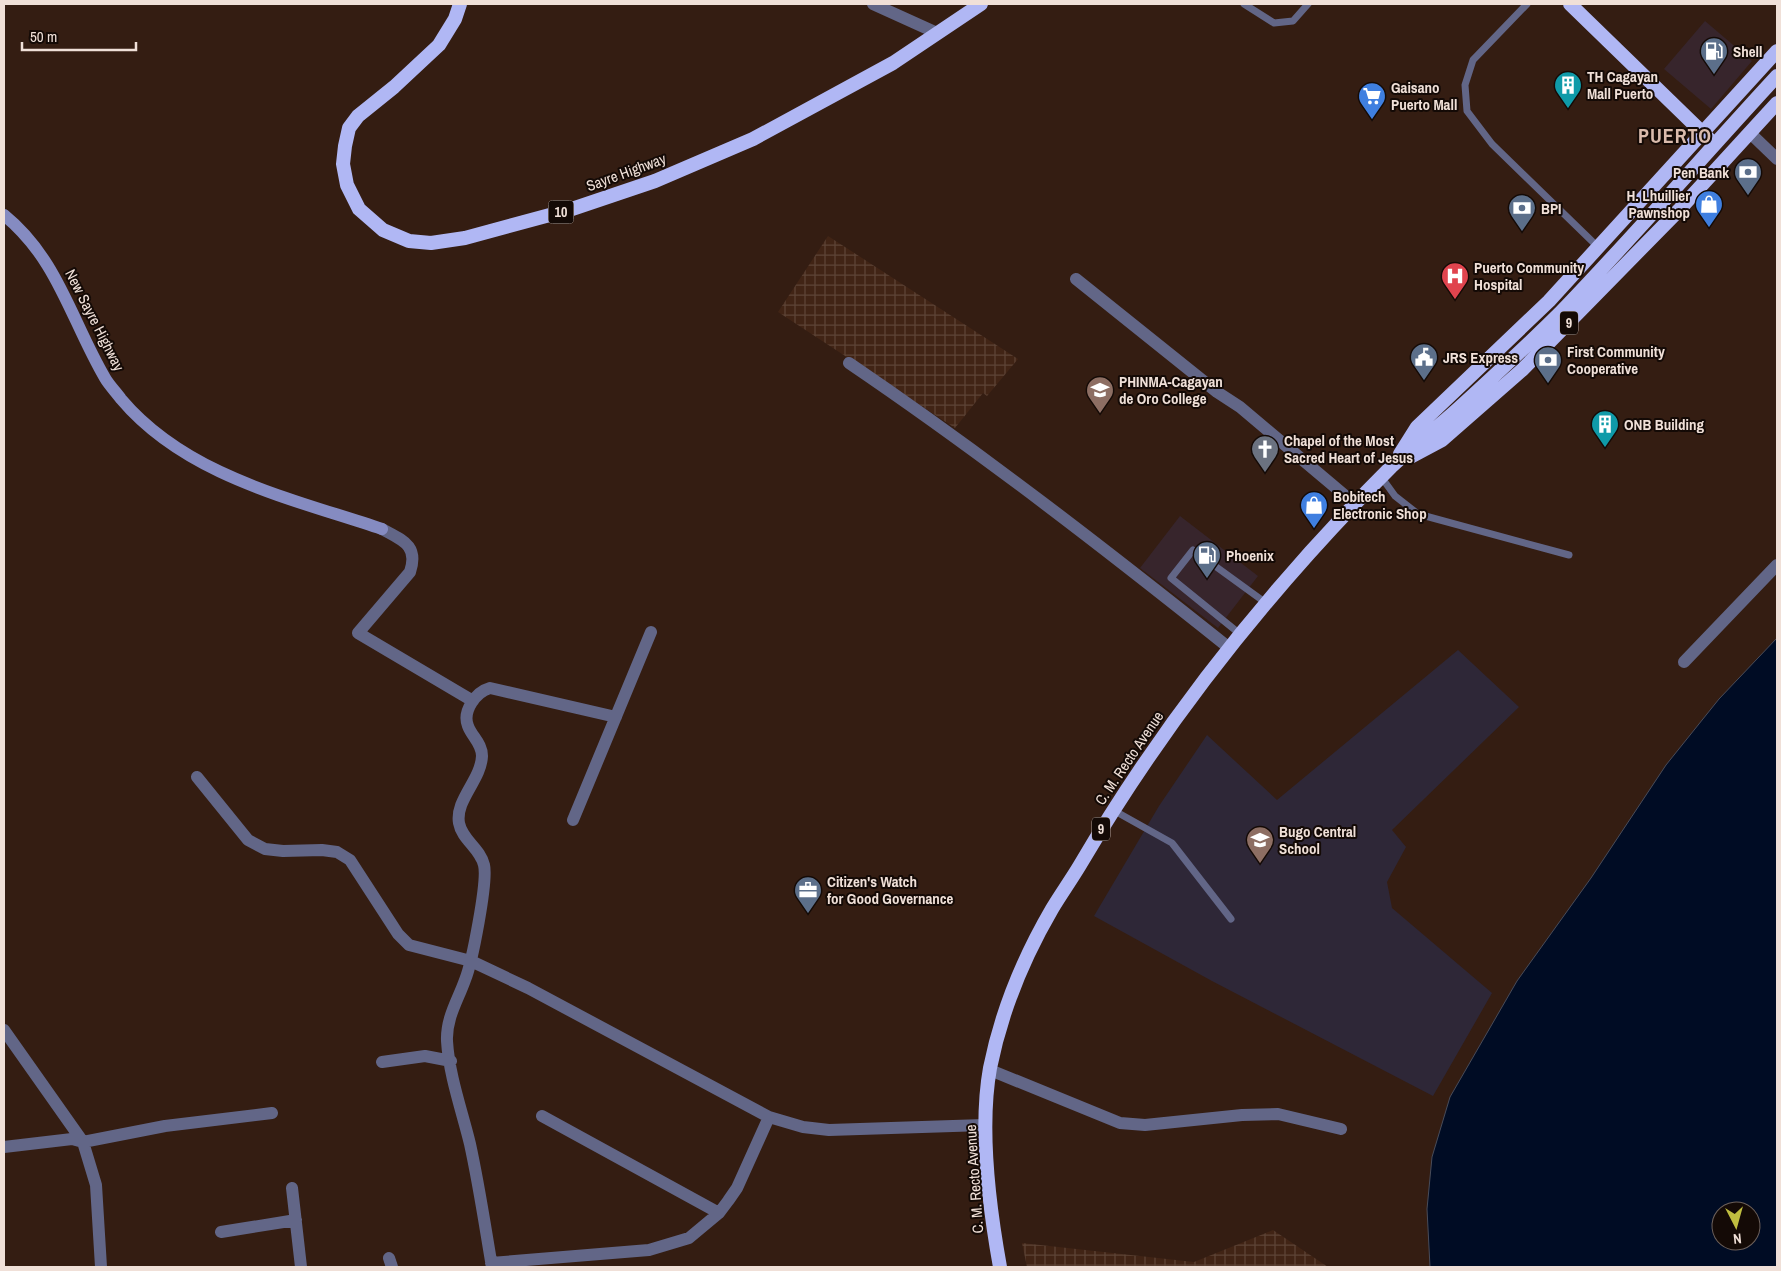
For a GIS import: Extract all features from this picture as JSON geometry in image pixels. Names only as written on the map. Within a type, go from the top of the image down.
[{"type":"highway","name":"Sayre Highway","points":[[460,4],[451,26],[439,45],[394,87],[358,116],[349,128],[345,146],[342,164],[347,185],[359,208],[383,230],[409,241],[431,243],[465,238],[572,209],[655,181],[753,140],[893,63],[981,4]]},
{"type":"highway","points":[[1570,4],[1728,157]]},
{"type":"highway","name":"C. M. Recto Avenue","points":[[1000,1267],[995,1240],[984,1125],[990,1070],[1006,1010],[1022,969],[1051,911],[1113,810],[1153,748],[1228,647],[1356,504],[1382,478],[1417,427],[1543,307],[1777,51]]},
{"type":"highway","name":"C. M. Recto Avenue","points":[[1391,467],[1458,408],[1560,312],[1777,76]]},
{"type":"highway","name":"C. M. Recto Avenue","points":[[1391,467],[1442,440],[1522,370],[1728,157],[1777,103]]},
{"type":"main road","name":"New Sayre Highway","points":[[4,215],[41,252],[57,279],[86,344],[106,380],[135,415],[170,444],[209,468],[249,484],[382,529]]},
{"type":"street","points":[[873,4],[937,33]]},
{"type":"street","points":[[1750,133],[1777,159]]},
{"type":"street","points":[[1076,279],[1217,392],[1240,407],[1356,504]]},
{"type":"street","points":[[849,363],[934,420],[1033,494],[1228,647]]},
{"type":"street","points":[[382,529],[408,544],[414,561],[410,572],[358,633],[473,701]]},
{"type":"street","points":[[1684,662],[1777,564]]},
{"type":"street","points":[[573,820],[651,632]]},
{"type":"street","points":[[616,717],[490,688],[478,694],[473,701],[466,720],[468,728],[480,744],[482,755],[480,770],[459,814],[459,823],[462,833],[481,856],[485,879],[471,960],[447,1028],[450,1061],[471,1147],[491,1265],[649,1250],[690,1238],[719,1213],[737,1188],[769,1118]]},
{"type":"street","points":[[197,777],[248,840],[265,849],[283,851],[322,850],[337,852],[350,860],[360,872],[398,934],[409,945],[471,960],[528,988],[769,1118],[803,1127],[829,1130],[984,1125]]},
{"type":"street","points":[[4,1030],[83,1142],[96,1185],[101,1267]]},
{"type":"street","points":[[382,1062],[425,1056],[450,1061]]},
{"type":"street","points":[[990,1070],[1120,1123],[1145,1125],[1242,1115],[1278,1114],[1341,1129]]},
{"type":"street","points":[[4,1147],[72,1140],[83,1142],[165,1126],[272,1113]]},
{"type":"street","points":[[542,1116],[719,1213]]},
{"type":"street","points":[[292,1188],[301,1267]]},
{"type":"street","points":[[221,1232],[296,1220]]},
{"type":"lane","points":[[1244,4],[1254,6],[1274,23],[1292,21],[1308,4]]},
{"type":"lane","points":[[1527,4],[1473,60],[1464,86],[1468,111],[1492,144],[1598,247]]},
{"type":"lane","points":[[1382,478],[1395,496],[1418,514],[1569,555]]},
{"type":"lane","points":[[1240,634],[1171,578],[1193,550],[1266,603]]},
{"type":"lane","points":[[1113,810],[1172,843],[1231,919]]},
{"type":"shaded area","points":[[1705,21],[1752,61],[1711,109],[1664,69]]},
{"type":"shaded area","points":[[828,236],[1018,359],[987,396],[983,393],[955,428],[778,312]]},
{"type":"shaded area","points":[[1180,516],[1258,576],[1218,628],[1140,568]]},
{"type":"shaded area","name":"Bugo Central School","points":[[1458,650],[1519,707],[1392,830],[1406,847],[1387,882],[1392,908],[1492,993],[1433,1096],[1212,981],[1094,916],[1159,806],[1207,735],[1277,800]]},
{"type":"shaded area","points":[[1273,1230],[1328,1267],[1027,1267],[1022,1243],[1194,1262]]},
{"type":"water","points":[[1777,638],[1777,1267],[1430,1267],[1427,1209],[1432,1157],[1450,1097],[1517,981],[1591,878],[1666,765],[1719,699]]},
{"type":"place","name":"Shell","points":[[1714,75]]},
{"type":"place","name":"TH Cagayan Mall Puerto","points":[[1568,109]]},
{"type":"place","name":"Gaisano Puerto Mall","points":[[1372,120]]},
{"type":"place","name":"Pen Bank","points":[[1748,196]]},
{"type":"place","name":"H. Lhuillier Pawnshop","points":[[1709,228]]},
{"type":"place","name":"BPI","points":[[1522,232]]},
{"type":"place","name":"Puerto Community Hospital","points":[[1455,300]]},
{"type":"place","name":"JRS Express","points":[[1424,381]]},
{"type":"place","name":"First Community Cooperative","points":[[1548,384]]},
{"type":"place","name":"PHINMA-Cagayan de Oro College","points":[[1100,414]]},
{"type":"place","name":"ONB Building","points":[[1605,448]]},
{"type":"place","name":"Chapel of the Most Sacred Heart of Jesus","points":[[1265,473]]},
{"type":"place","name":"Bobitech Electronic Shop","points":[[1314,529]]},
{"type":"place","name":"Phoenix","points":[[1207,579]]},
{"type":"place","name":"Bugo Central School","points":[[1260,864]]},
{"type":"place","name":"Citizen's Watch for Good Governance","points":[[808,914]]},
{"type":"district","name":"PUERTO","points":[[1675,135]]}]
